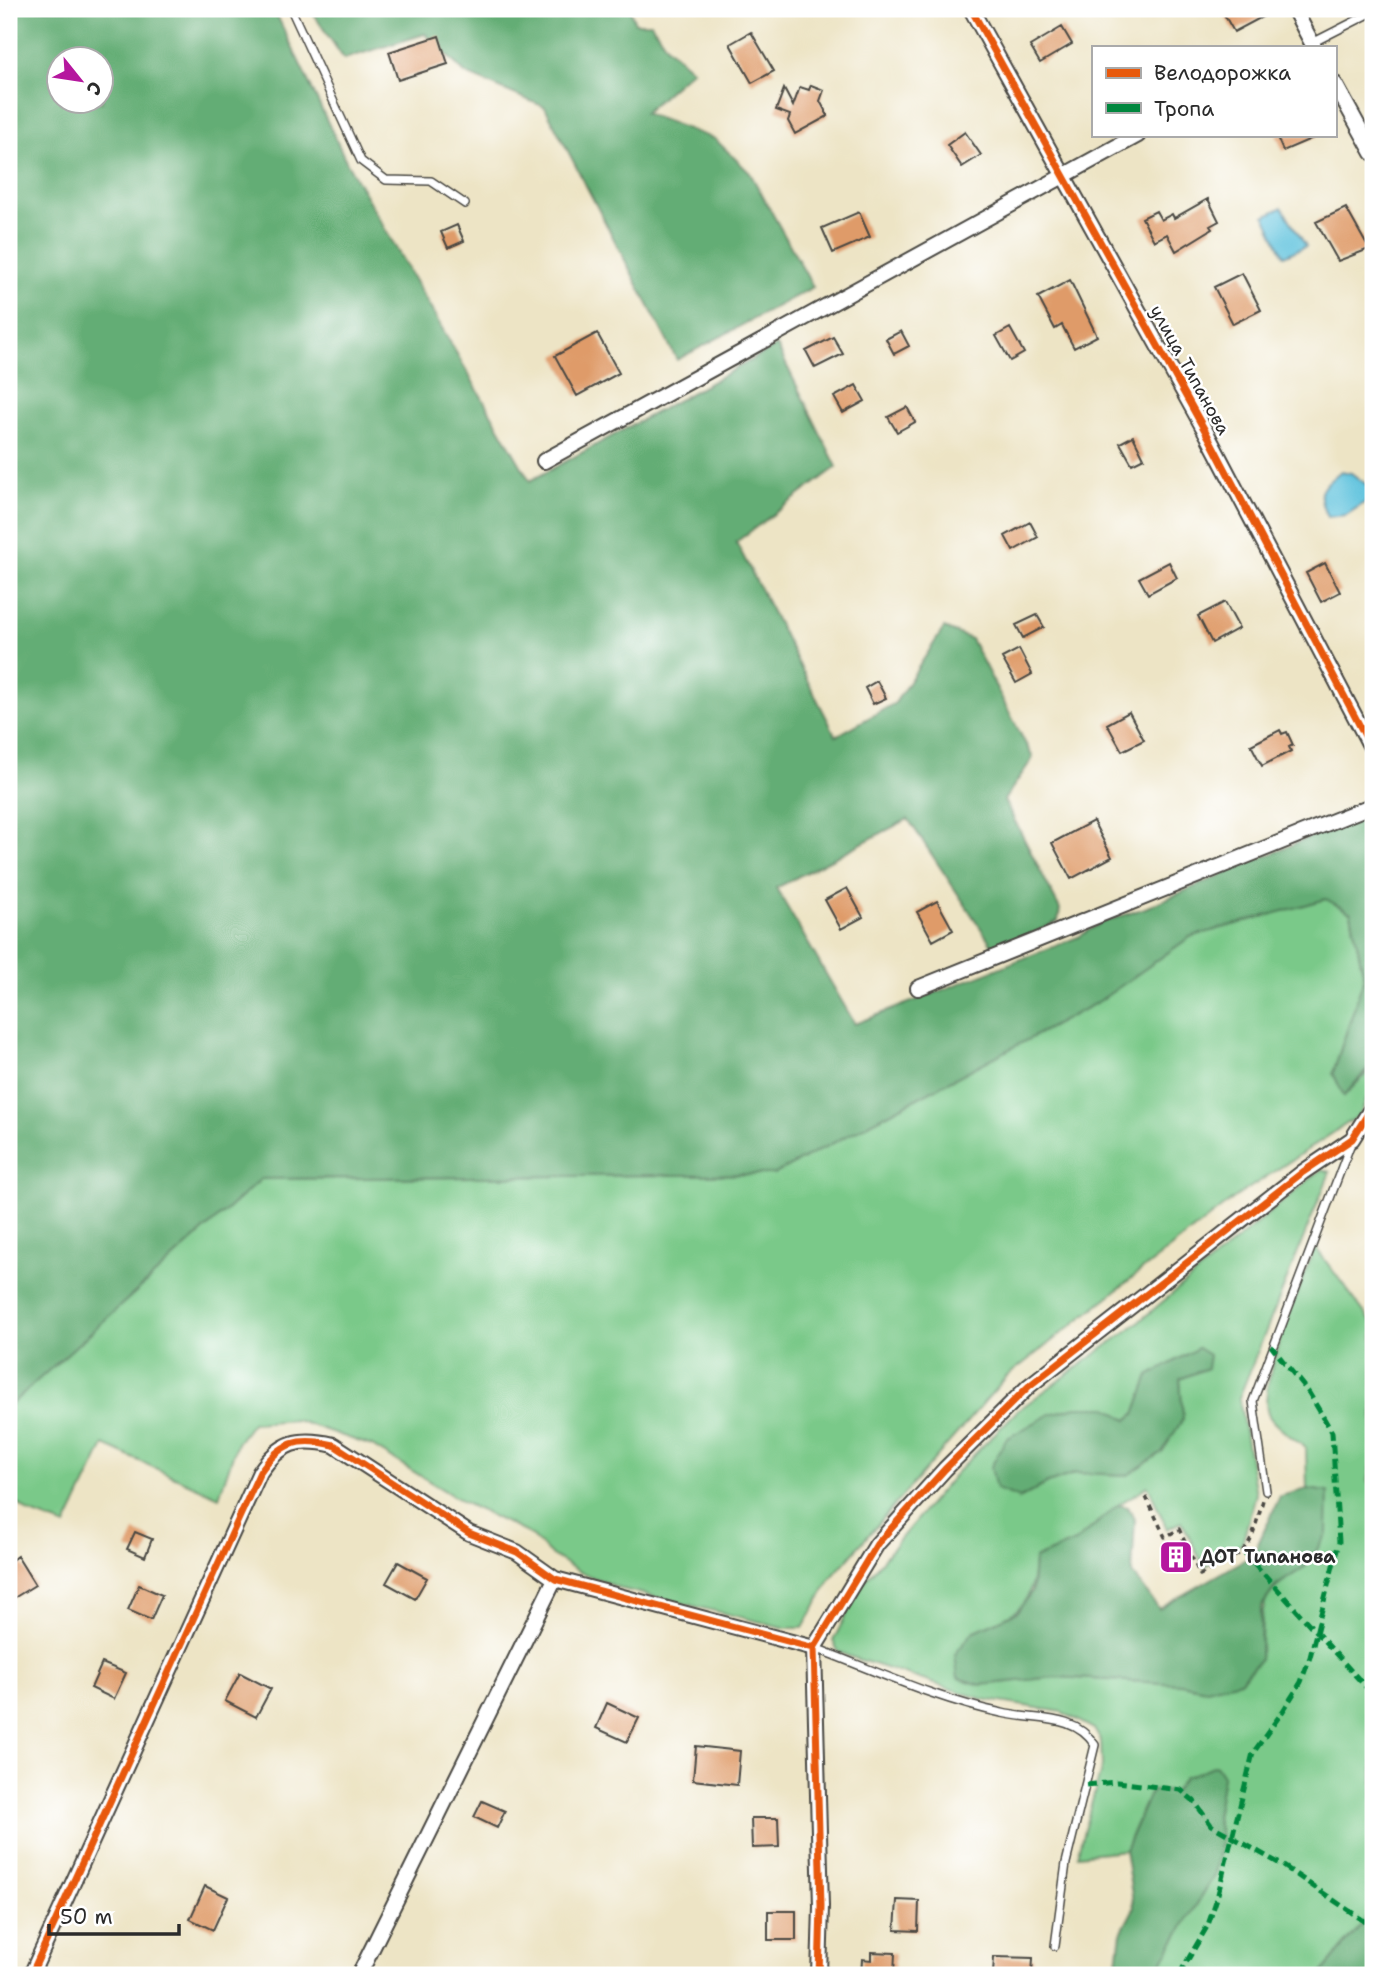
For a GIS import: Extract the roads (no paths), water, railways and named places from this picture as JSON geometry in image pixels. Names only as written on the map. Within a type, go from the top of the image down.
[{"type":"street","name":"улица Типанова","points":[[971,9],[1208,436],[1373,751]]},
{"type":"street","points":[[1294,9],[1310,46]]},
{"type":"street","points":[[1336,86],[1373,153]]},
{"type":"street","points":[[544,461],[1136,136]]},
{"type":"street","points":[[918,988],[1373,805]]},
{"type":"street","points":[[819,1975],[821,1906],[814,1648],[877,1544],[945,1469],[1029,1386],[1303,1172],[1352,1139],[1373,1106]]},
{"type":"street","points":[[31,1975],[260,1472],[284,1446],[310,1439],[334,1445],[468,1533],[517,1552],[555,1579],[814,1648]]},
{"type":"street","points":[[359,1975],[555,1579]]},
{"type":"lane","points":[[291,9],[361,160],[386,180],[431,181],[464,204]]},
{"type":"lane","points":[[1310,46],[1373,12]]},
{"type":"lane","points":[[1266,1492],[1253,1402],[1352,1139]]},
{"type":"lane","points":[[814,1648],[962,1702],[1002,1713],[1065,1722],[1086,1731],[1095,1745],[1066,1863],[1055,1947]]},
{"type":"water","points":[[1282,207],[1306,246],[1284,256],[1265,216]]},
{"type":"water","points":[[1341,471],[1351,473],[1371,488],[1372,498],[1346,515],[1327,517],[1321,501],[1322,491]]},
{"type":"place","name":"ДОТ Типанова","points":[[1176,1557]]}]
